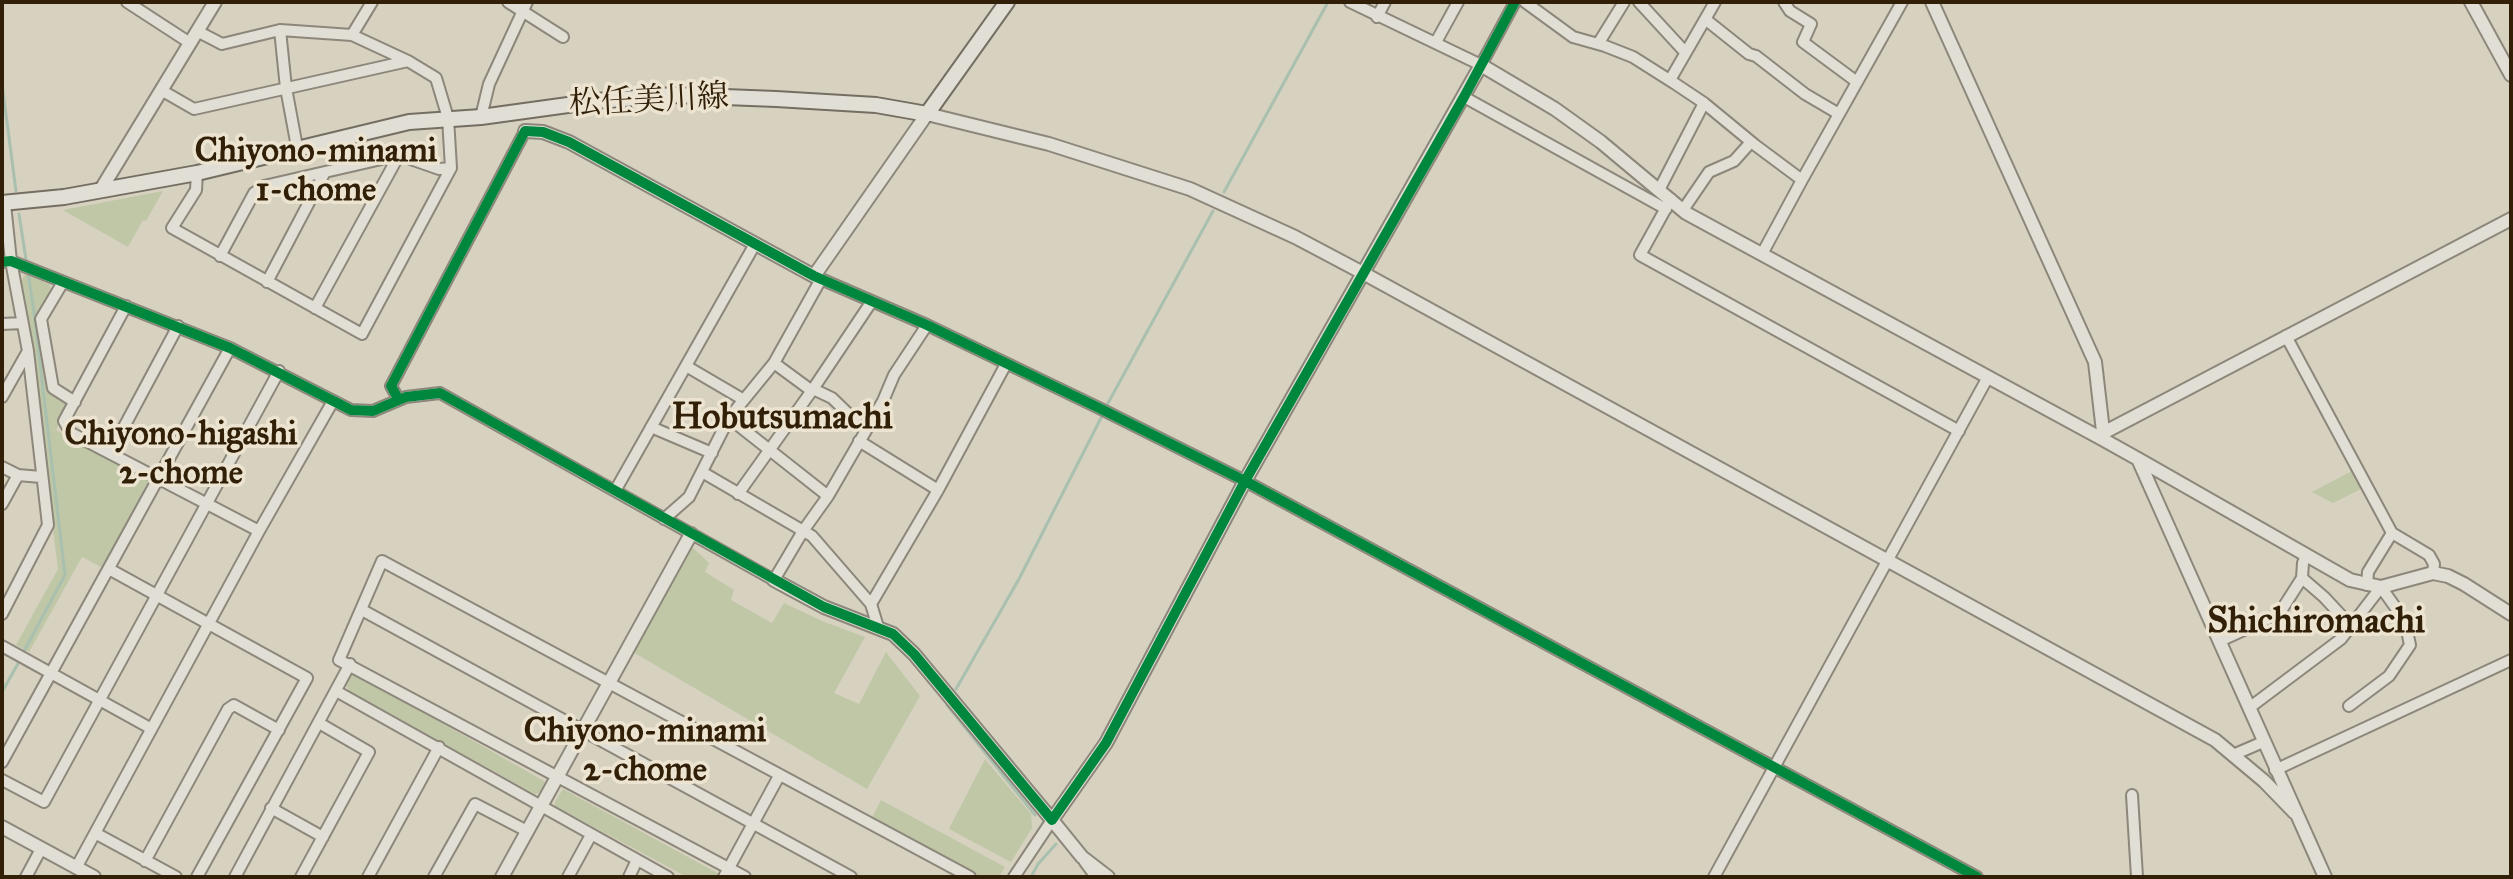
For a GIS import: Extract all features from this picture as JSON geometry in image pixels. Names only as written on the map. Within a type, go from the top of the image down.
[{"type":"main road","points":[[927,114],[1007,2]]},
{"type":"main road","name":"松任美川線","points":[[3,204],[100,191],[197,173],[409,122],[481,117],[597,101],[674,95],[876,105],[927,114]]},
{"type":"street","points":[[127,2],[190,43]]},
{"type":"street","points":[[100,191],[215,2]]},
{"type":"street","points":[[352,35],[372,2]]},
{"type":"street","points":[[508,2],[525,6],[563,37]]},
{"type":"street","points":[[1350,2],[1481,65],[1555,109],[1659,190],[1668,204]]},
{"type":"street","points":[[1377,17],[1385,2]]},
{"type":"street","points":[[1436,42],[1458,2]]},
{"type":"street","points":[[1014,877],[1106,743],[1245,481],[1515,2]]},
{"type":"street","points":[[1525,2],[1573,37],[1633,57],[1670,80],[1802,180]]},
{"type":"street","points":[[1598,44],[1624,2]]},
{"type":"street","points":[[1639,2],[1685,52]]},
{"type":"street","points":[[1670,80],[1715,2]]},
{"type":"street","points":[[1784,2],[1790,11],[1811,24],[1803,42],[1857,82]]},
{"type":"street","points":[[1762,254],[1902,2]]},
{"type":"street","points":[[1932,2],[2095,362],[2103,437]]},
{"type":"street","points":[[2471,2],[2511,75]]},
{"type":"street","points":[[481,117],[489,84],[525,6]]},
{"type":"street","points":[[1705,19],[1805,94],[1839,114]]},
{"type":"street","points":[[197,31],[222,44],[280,30],[352,35],[408,61],[436,78],[448,118],[451,168],[362,334],[172,228],[196,190],[197,173]]},
{"type":"street","points":[[280,30],[286,88],[297,147]]},
{"type":"street","points":[[161,90],[194,109],[408,61]]},
{"type":"street","points":[[1464,97],[1683,210],[2103,437],[2350,580],[2381,587],[2433,573],[2448,576],[2511,614]]},
{"type":"street","points":[[1659,190],[1704,103]]},
{"type":"street","points":[[664,519],[689,497],[729,418],[774,363],[817,278],[927,114],[1049,144],[1190,189],[1295,237],[2215,740],[2295,813]]},
{"type":"street","points":[[399,400],[391,386],[525,131],[543,132],[569,142],[817,278],[927,325],[1245,481],[1977,877]]},
{"type":"street","points":[[1683,210],[1709,172],[1734,161],[1751,142]]},
{"type":"street","points":[[220,256],[254,193],[264,186],[399,155],[439,169],[451,168]]},
{"type":"street","points":[[315,308],[399,155]]},
{"type":"street","points":[[267,282],[325,172]]},
{"type":"street","points":[[2,614],[48,525],[28,351],[3,204]]},
{"type":"street","points":[[1668,204],[1640,255],[1959,431]]},
{"type":"street","points":[[2103,437],[2286,336],[2511,219]]},
{"type":"street","points":[[615,491],[755,244]]},
{"type":"street","points":[[11,262],[230,348],[351,410],[373,411],[399,400],[440,393],[824,607],[893,634],[914,654],[1096,877]]},
{"type":"street","points":[[63,282],[41,319],[53,388],[75,402]]},
{"type":"street","points":[[738,494],[872,301]]},
{"type":"street","points":[[126,306],[64,421],[71,433],[259,531]]},
{"type":"street","points":[[2,324],[22,323]]},
{"type":"street","points":[[774,580],[828,496],[883,401],[894,375],[927,325]]},
{"type":"street","points":[[110,453],[178,326]]},
{"type":"street","points":[[2286,336],[2392,533],[2429,555],[2434,564],[2433,573]]},
{"type":"street","points":[[2,762],[230,348]]},
{"type":"street","points":[[2,397],[28,351]]},
{"type":"street","points":[[774,363],[812,390],[832,398],[865,430]]},
{"type":"street","points":[[871,604],[938,490],[1006,364]]},
{"type":"street","points":[[686,366],[744,400]]},
{"type":"street","points":[[2,780],[44,802],[279,371]]},
{"type":"street","points":[[1714,877],[1988,377]]},
{"type":"street","points":[[76,868],[150,728],[333,401]]},
{"type":"street","points":[[729,418],[828,496]]},
{"type":"street","points":[[651,427],[712,453]]},
{"type":"street","points":[[859,441],[938,490]]},
{"type":"street","points":[[2138,459],[2325,877]]},
{"type":"street","points":[[2,467],[18,475],[41,477]]},
{"type":"street","points":[[702,472],[812,536],[871,604],[878,627]]},
{"type":"street","points":[[2,504],[18,475]]},
{"type":"street","points":[[2367,585],[2368,572],[2392,533]]},
{"type":"street","points":[[502,877],[691,534]]},
{"type":"street","points":[[2220,641],[2276,617],[2302,578],[2306,556]]},
{"type":"street","points":[[745,877],[726,872],[558,777],[339,660],[382,561],[779,776],[947,872],[970,877]]},
{"type":"street","points":[[109,569],[307,678],[197,877]]},
{"type":"street","points":[[2302,578],[2351,626]]},
{"type":"street","points":[[2249,708],[2325,652],[2351,626],[2381,587]]},
{"type":"street","points":[[2349,706],[2389,676],[2410,645],[2405,621],[2381,587]]},
{"type":"street","points":[[362,610],[851,877]]},
{"type":"street","points":[[2,646],[150,728]]},
{"type":"street","points":[[2275,770],[2511,660]]},
{"type":"street","points":[[235,877],[350,664]]},
{"type":"street","points":[[336,691],[668,877]]},
{"type":"street","points":[[145,861],[228,709],[234,705],[279,730]]},
{"type":"street","points":[[301,877],[369,752],[319,723]]},
{"type":"street","points":[[2233,755],[2263,742]]},
{"type":"street","points":[[368,877],[439,747]]},
{"type":"street","points":[[726,872],[779,776]]},
{"type":"street","points":[[2132,795],[2137,877]]},
{"type":"street","points":[[434,877],[475,804],[527,831]]},
{"type":"street","points":[[271,808],[323,837]]},
{"type":"street","points":[[2,827],[94,877]]},
{"type":"street","points":[[95,833],[176,877]]},
{"type":"street","points":[[568,877],[591,835]]},
{"type":"street","points":[[26,877],[41,849]]},
{"type":"street","points":[[1082,857],[1108,877]]},
{"type":"street","points":[[629,877],[637,860]]},
{"type":"green space","points":[[163,191],[128,247],[63,210]]},
{"type":"green space","points":[[25,274],[49,284],[53,292],[39,321],[50,391],[70,403],[56,430],[149,480],[150,485],[105,569],[82,557],[29,652],[16,645],[58,569],[21,281]]},
{"type":"green space","points":[[2352,471],[2361,489],[2333,503],[2312,492]]},
{"type":"green space","points":[[691,546],[709,563],[705,572],[734,590],[731,600],[772,623],[784,603],[865,637],[834,693],[859,704],[886,652],[920,696],[867,789],[633,652]]},
{"type":"green space","points":[[350,671],[547,784],[535,794],[349,691],[345,683]]},
{"type":"green space","points":[[985,759],[1031,814],[1032,828],[1011,862],[949,829]]},
{"type":"green space","points":[[563,789],[720,877],[687,877],[555,806]]},
{"type":"green space","points":[[881,800],[1005,867],[999,877],[981,877],[938,854],[927,853],[870,822]]},
{"type":"waterway","points":[[1224,192],[1328,2]]},
{"type":"waterway","points":[[2,84],[16,191]]},
{"type":"waterway","points":[[1107,405],[1213,211]]},
{"type":"waterway","points":[[19,214],[34,312],[65,575],[23,653]]},
{"type":"waterway","points":[[956,689],[1019,579],[1102,416]]},
{"type":"waterway","points":[[2,692],[20,660]]},
{"type":"waterway","points":[[947,705],[1035,815]]},
{"type":"waterway","points":[[1031,877],[1056,844]]},
{"type":"cycle path","points":[[2,262],[11,261],[230,348],[351,410],[373,411],[406,397],[440,393],[824,607],[893,634],[914,654],[1052,820],[1106,743],[1245,481],[1515,2]]},
{"type":"cycle path","points":[[399,400],[391,386],[525,131],[543,132],[569,142],[814,276],[927,325],[1245,481],[1977,877]]},
{"type":"district","name":"Chiyono-minami 1-chome","points":[[316,172]]},
{"type":"district","name":"Hobutsumachi","points":[[782,419]]},
{"type":"district","name":"Chiyono-higashi 2-chome","points":[[181,456]]},
{"type":"district","name":"Shichiromachi","points":[[2316,623]]},
{"type":"district","name":"Chiyono-minami 2-chome","points":[[645,752]]}]
